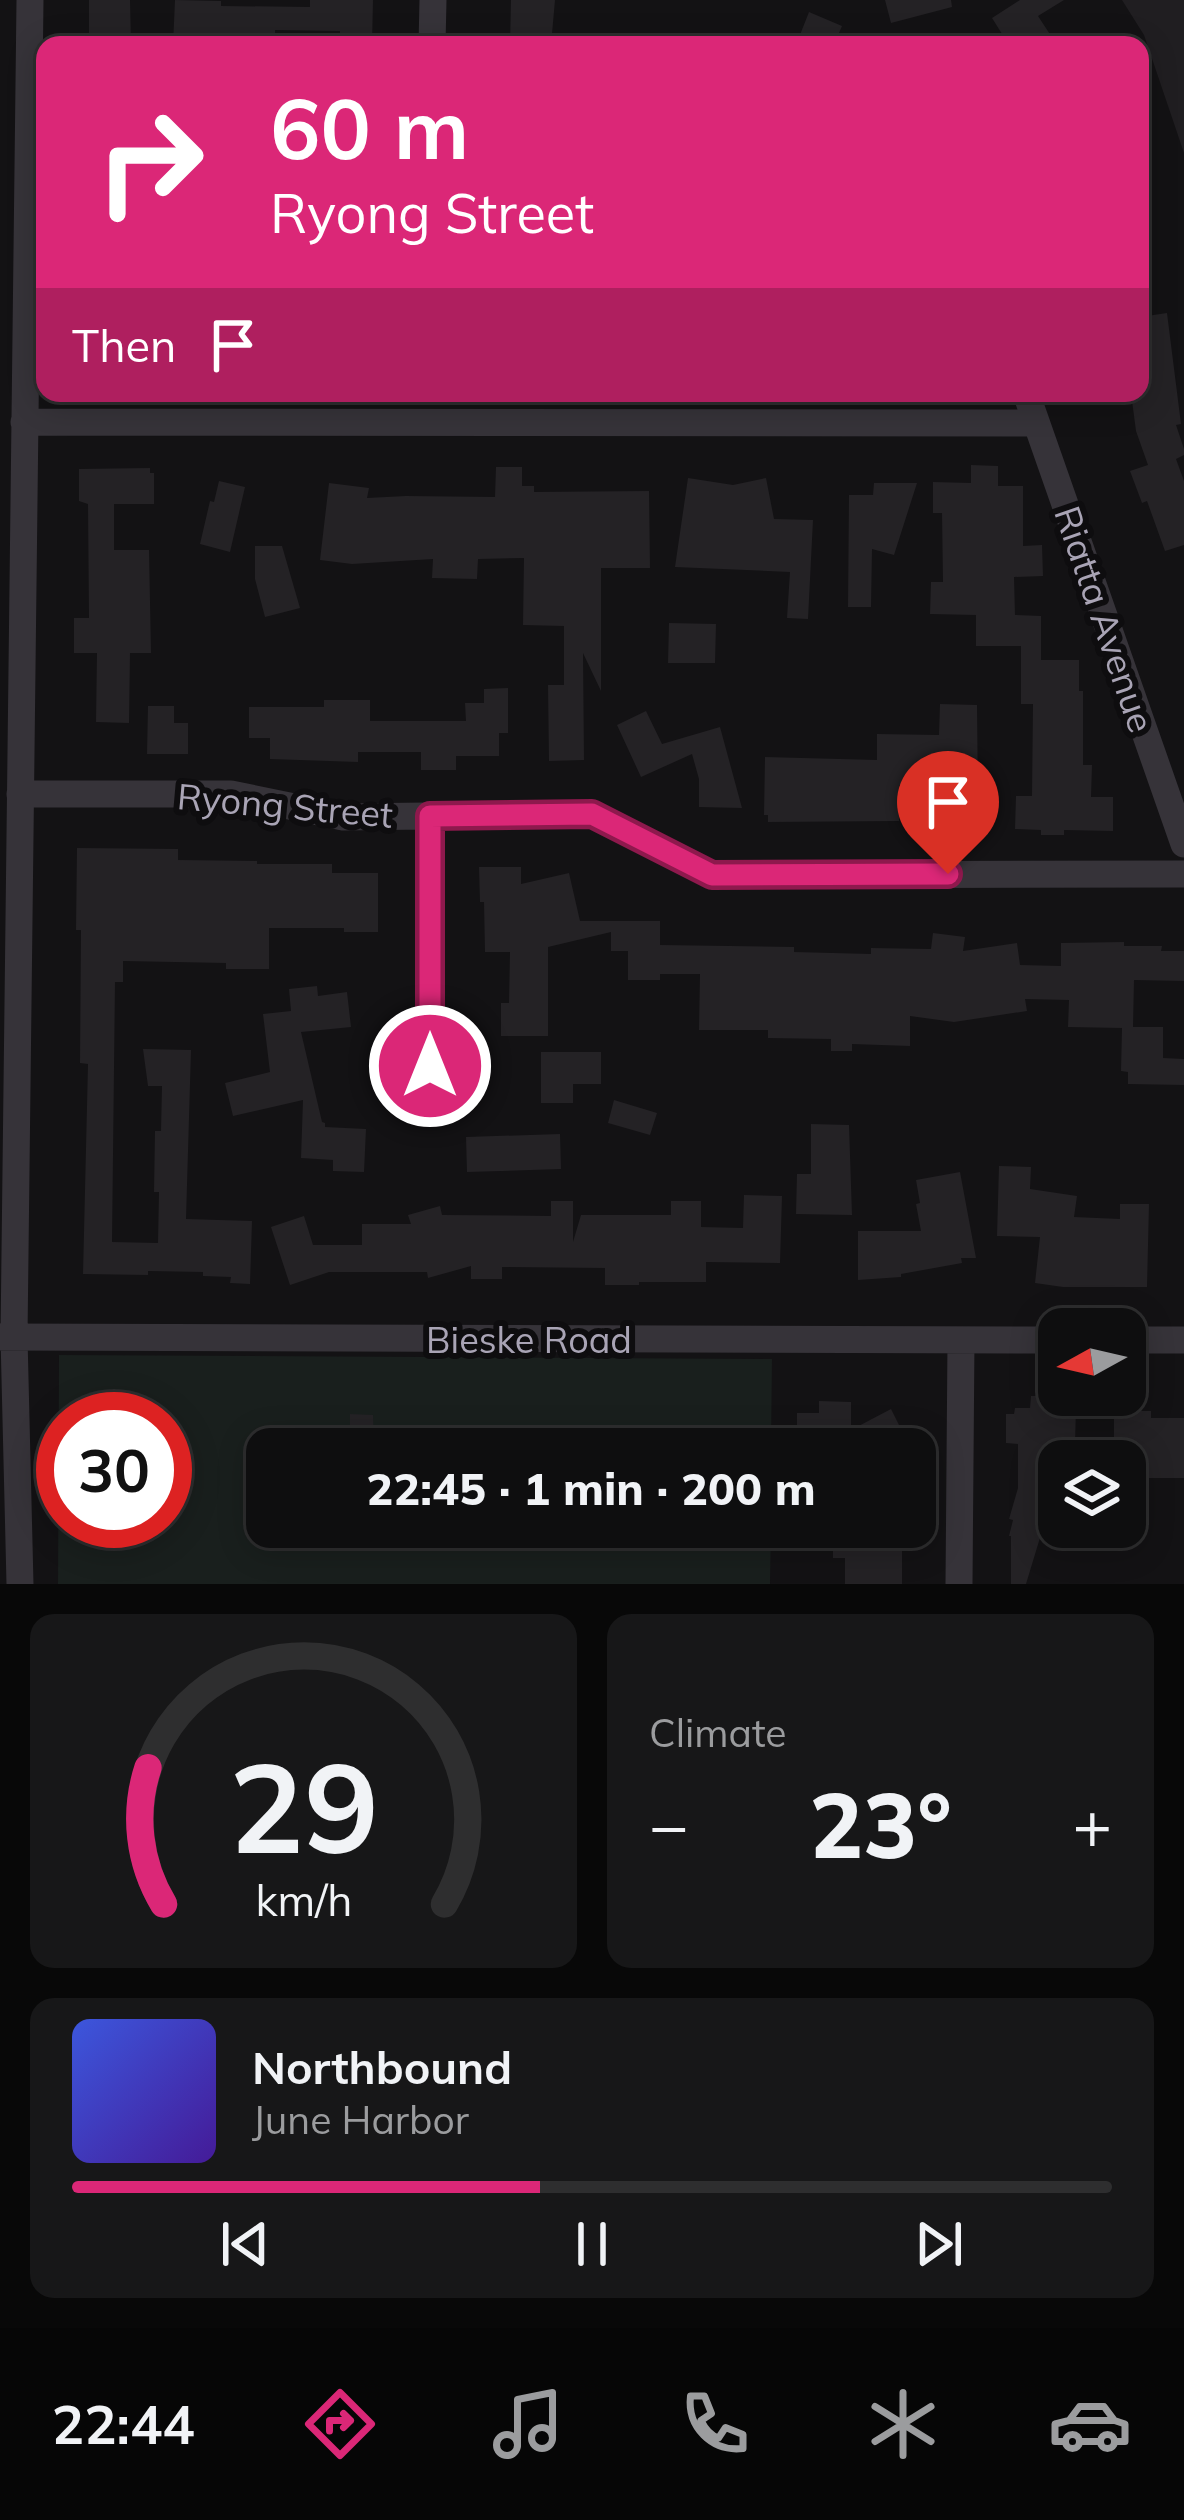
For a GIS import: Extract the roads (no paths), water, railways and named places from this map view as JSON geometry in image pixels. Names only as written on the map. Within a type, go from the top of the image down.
[{"type":"street","points":[[20,1584],[7,1337],[9,971],[20,794],[24,422],[13,252],[30,0]]},
{"type":"street","points":[[432,36],[433,0]]},
{"type":"street","name":"Riatta Avenue","points":[[1029,402],[1184,844]]},
{"type":"street","points":[[24,422],[1036,423]]},
{"type":"street","name":"Ryong Street","points":[[20,794],[232,794],[344,817],[592,814],[712,875],[1184,874]]},
{"type":"street","points":[[430,816],[430,1066]]},
{"type":"street","name":"Bieske Road","points":[[7,1337],[1038,1340]]},
{"type":"street","points":[[959,1584],[961,1340]]},
{"type":"street","points":[[1146,1340],[1184,1340]]}]
